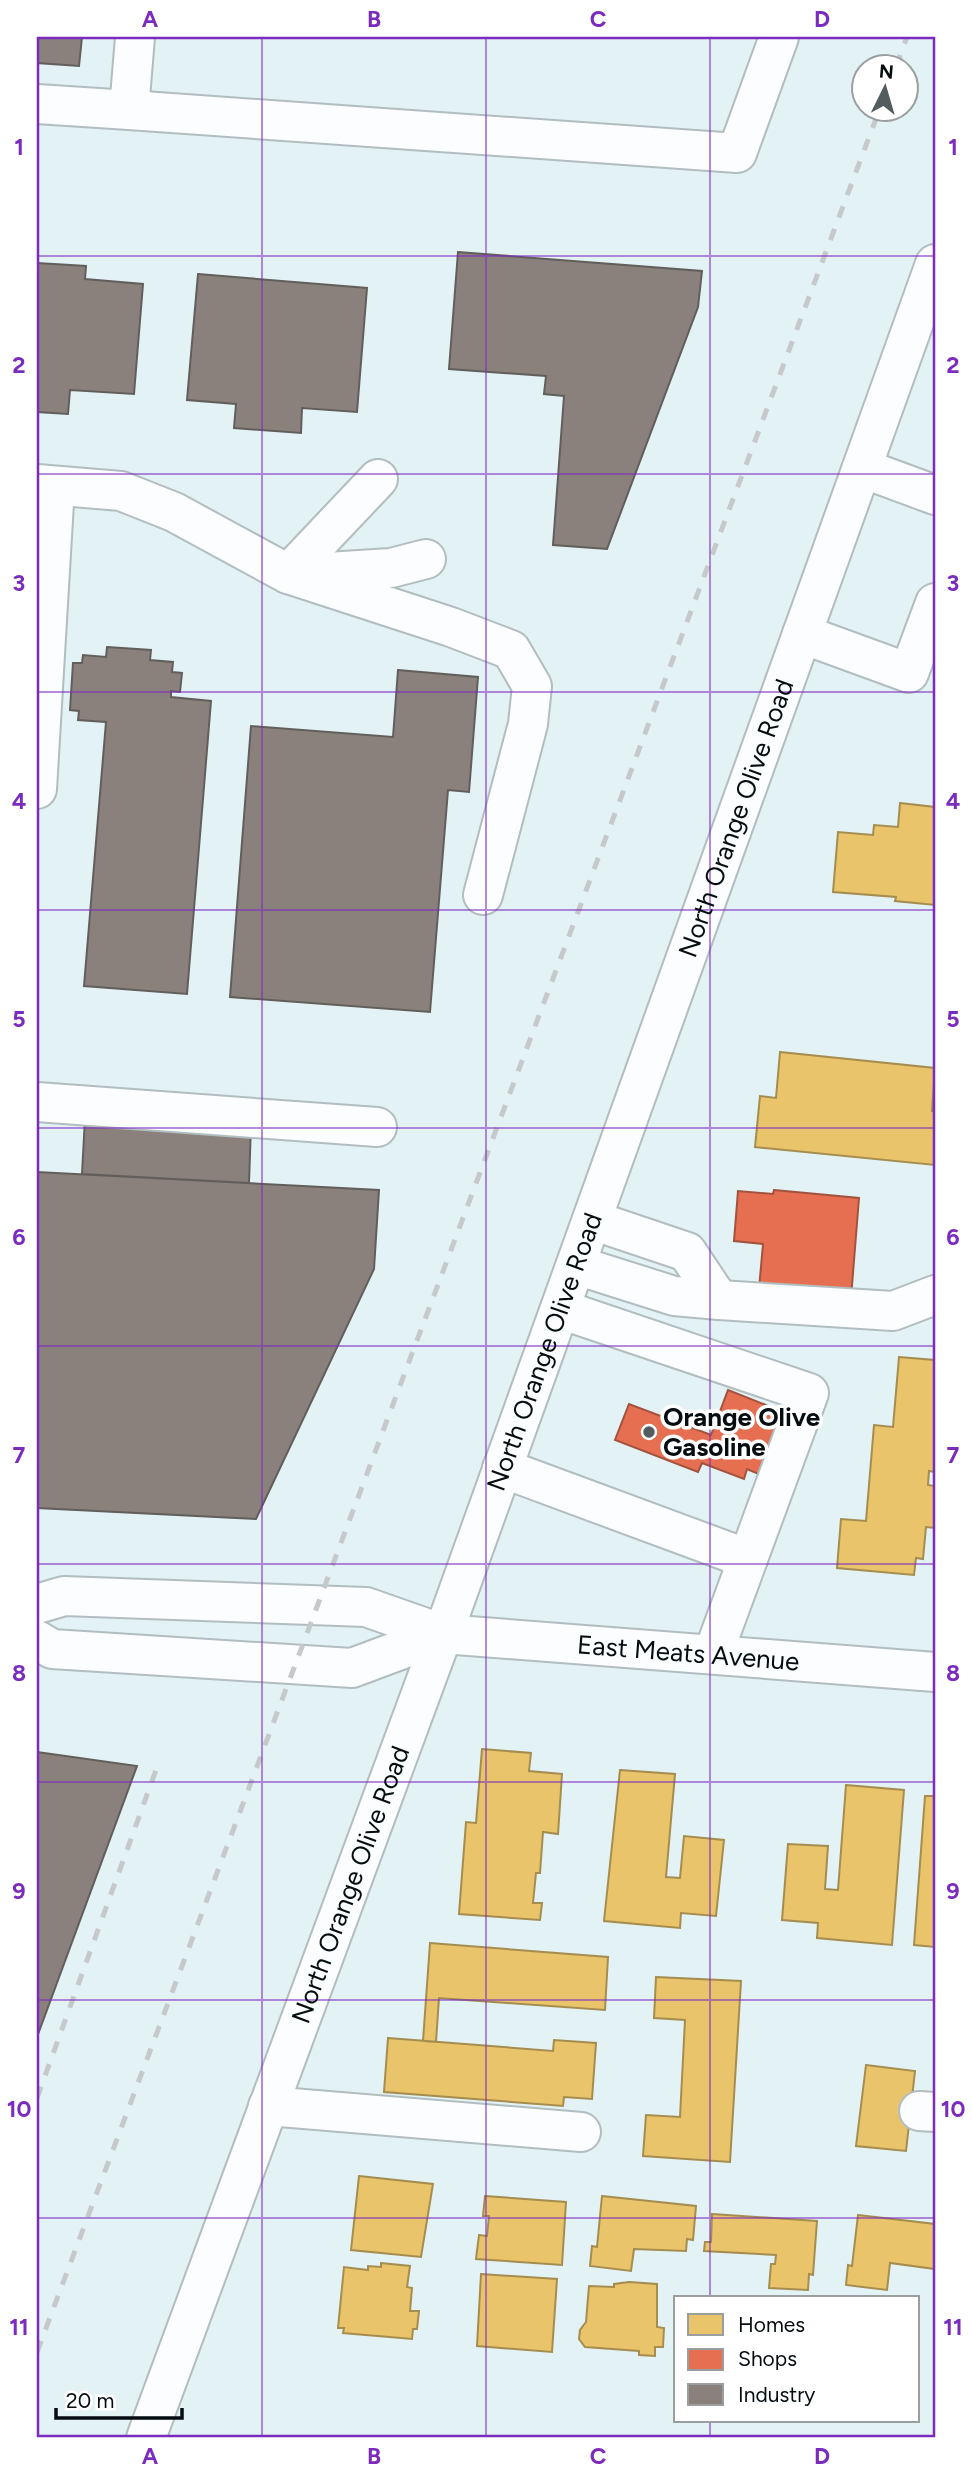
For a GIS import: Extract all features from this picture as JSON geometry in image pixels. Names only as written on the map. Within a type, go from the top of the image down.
[{"type":"street","points":[[129,110],[135,37]]},
{"type":"street","points":[[37,104],[737,153],[779,37]]},
{"type":"street","name":"North Orange Olive Road","points":[[146,2438],[443,1634],[935,264]]},
{"type":"street","points":[[862,468],[935,495]]},
{"type":"street","points":[[288,574],[378,479]]},
{"type":"street","points":[[37,789],[46,485],[121,491],[174,512],[288,574],[511,650],[522,664],[532,686],[528,724],[483,894]]},
{"type":"street","points":[[288,574],[391,568],[426,559]]},
{"type":"street","points":[[802,634],[909,673],[935,603]]},
{"type":"street","points":[[37,1102],[377,1127]]},
{"type":"street","points":[[592,1220],[687,1252],[719,1300]]},
{"type":"street","points":[[576,1265],[674,1296],[719,1300],[893,1311],[935,1295]]},
{"type":"street","points":[[560,1309],[809,1392],[713,1654]]},
{"type":"street","points":[[502,1468],[748,1559]]},
{"type":"street","name":"East Meats Avenue","points":[[37,1604],[64,1596],[366,1607],[443,1634],[935,1672]]},
{"type":"street","name":"East Meats Avenue","points":[[37,1640],[52,1649],[352,1668],[443,1634]]},
{"type":"street","points":[[268,2106],[581,2132]]},
{"type":"building: Homes","points":[[900,803],[935,807],[935,905],[895,901],[896,897],[833,892],[838,832],[873,835],[874,825],[898,827]]},
{"type":"building: Homes","points":[[780,1052],[935,1068],[932,1111],[935,1112],[935,1165],[755,1147],[760,1096],[776,1098]]},
{"type":"building: Homes","points":[[899,1357],[935,1360],[935,1472],[929,1471],[928,1485],[935,1486],[935,1528],[926,1527],[923,1559],[916,1558],[914,1575],[837,1568],[841,1519],[866,1521],[874,1425],[893,1427]]},
{"type":"building: Homes","points":[[482,1749],[531,1753],[529,1771],[562,1774],[558,1834],[543,1832],[540,1873],[536,1873],[533,1903],[542,1903],[540,1920],[459,1914],[466,1822],[476,1823]]},
{"type":"building: Homes","points":[[620,1770],[675,1774],[666,1877],[680,1878],[684,1836],[724,1840],[716,1916],[681,1913],[680,1928],[604,1921]]},
{"type":"building: Homes","points":[[846,1785],[904,1790],[892,1945],[817,1938],[818,1923],[782,1920],[788,1844],[828,1846],[825,1889],[838,1890]]},
{"type":"building: Homes","points":[[925,1796],[935,1796],[935,1947],[914,1945]]},
{"type":"building: Homes","points":[[430,1943],[608,1957],[605,2010],[439,1998],[436,2042],[423,2041]]},
{"type":"building: Homes","points":[[656,1977],[741,1981],[730,2162],[643,2156],[646,2115],[680,2117],[685,2020],[654,2018]]},
{"type":"building: Homes","points":[[388,2038],[553,2051],[554,2040],[596,2043],[592,2099],[564,2097],[563,2106],[384,2092]]},
{"type":"building: Homes","points":[[866,2065],[915,2071],[906,2151],[856,2146]]},
{"type":"building: Homes","points":[[359,2176],[433,2184],[421,2257],[351,2250]]},
{"type":"building: Homes","points":[[485,2196],[566,2202],[562,2265],[476,2259],[479,2235],[487,2236],[489,2216],[483,2216]]},
{"type":"building: Homes","points":[[602,2196],[696,2206],[693,2240],[687,2239],[686,2251],[634,2249],[631,2271],[590,2266],[592,2246],[597,2247]]},
{"type":"building: Homes","points":[[712,2214],[817,2221],[813,2275],[809,2274],[808,2290],[769,2288],[771,2264],[775,2264],[776,2255],[704,2251],[705,2242],[711,2242]]},
{"type":"building: Homes","points":[[858,2215],[935,2224],[935,2269],[890,2263],[887,2290],[846,2285],[848,2265],[852,2266]]},
{"type":"building: Homes","points":[[381,2263],[410,2266],[407,2287],[412,2288],[410,2311],[419,2311],[417,2329],[413,2329],[412,2339],[343,2333],[344,2328],[338,2328],[344,2267],[368,2270],[368,2266],[381,2267]]},
{"type":"building: Homes","points":[[481,2274],[557,2279],[552,2352],[477,2346]]},
{"type":"building: Homes","points":[[614,2284],[657,2284],[657,2327],[664,2328],[663,2347],[655,2347],[655,2356],[639,2355],[639,2351],[585,2347],[579,2339],[580,2330],[586,2322],[589,2286],[614,2287]]},
{"type":"building: Shops","points":[[774,1190],[859,1198],[851,1298],[759,1289],[763,1244],[734,1241],[738,1191],[773,1194]]},
{"type":"building: Shops","points":[[728,1390],[771,1407],[769,1411],[784,1417],[761,1475],[747,1469],[744,1479],[702,1463],[698,1472],[615,1440],[629,1404],[711,1435]]},
{"type":"building: Industry","points":[[37,37],[82,37],[79,66],[37,63]]},
{"type":"building: Industry","points":[[458,252],[702,271],[698,307],[607,549],[553,545],[564,396],[544,394],[546,376],[449,369]]},
{"type":"building: Industry","points":[[37,263],[86,266],[85,279],[143,284],[134,394],[70,390],[68,414],[37,412]]},
{"type":"building: Industry","points":[[198,274],[367,288],[357,412],[302,408],[301,433],[234,428],[236,404],[187,400]]},
{"type":"building: Industry","points":[[107,647],[151,650],[150,660],[173,662],[172,672],[182,673],[180,692],[171,691],[171,697],[211,701],[187,994],[84,986],[106,722],[78,720],[79,711],[70,710],[73,663],[82,663],[83,655],[106,657]]},
{"type":"building: Industry","points":[[398,670],[478,677],[469,792],[448,790],[430,1012],[230,997],[251,726],[393,737]]},
{"type":"building: Industry","points":[[85,1118],[251,1126],[249,1183],[82,1174]]},
{"type":"building: Industry","points":[[37,1172],[379,1190],[374,1269],[256,1519],[37,1508]]},
{"type":"building: Industry","points":[[37,1752],[137,1766],[37,2037]]},
{"type":"railway","points":[[901,52],[907,37]]},
{"type":"railway","points":[[37,2352],[875,122]]},
{"type":"railway","points":[[37,2098],[156,1770]]},
{"type":"place","name":"Orange Olive Gasoline","points":[[649,1432]]}]
